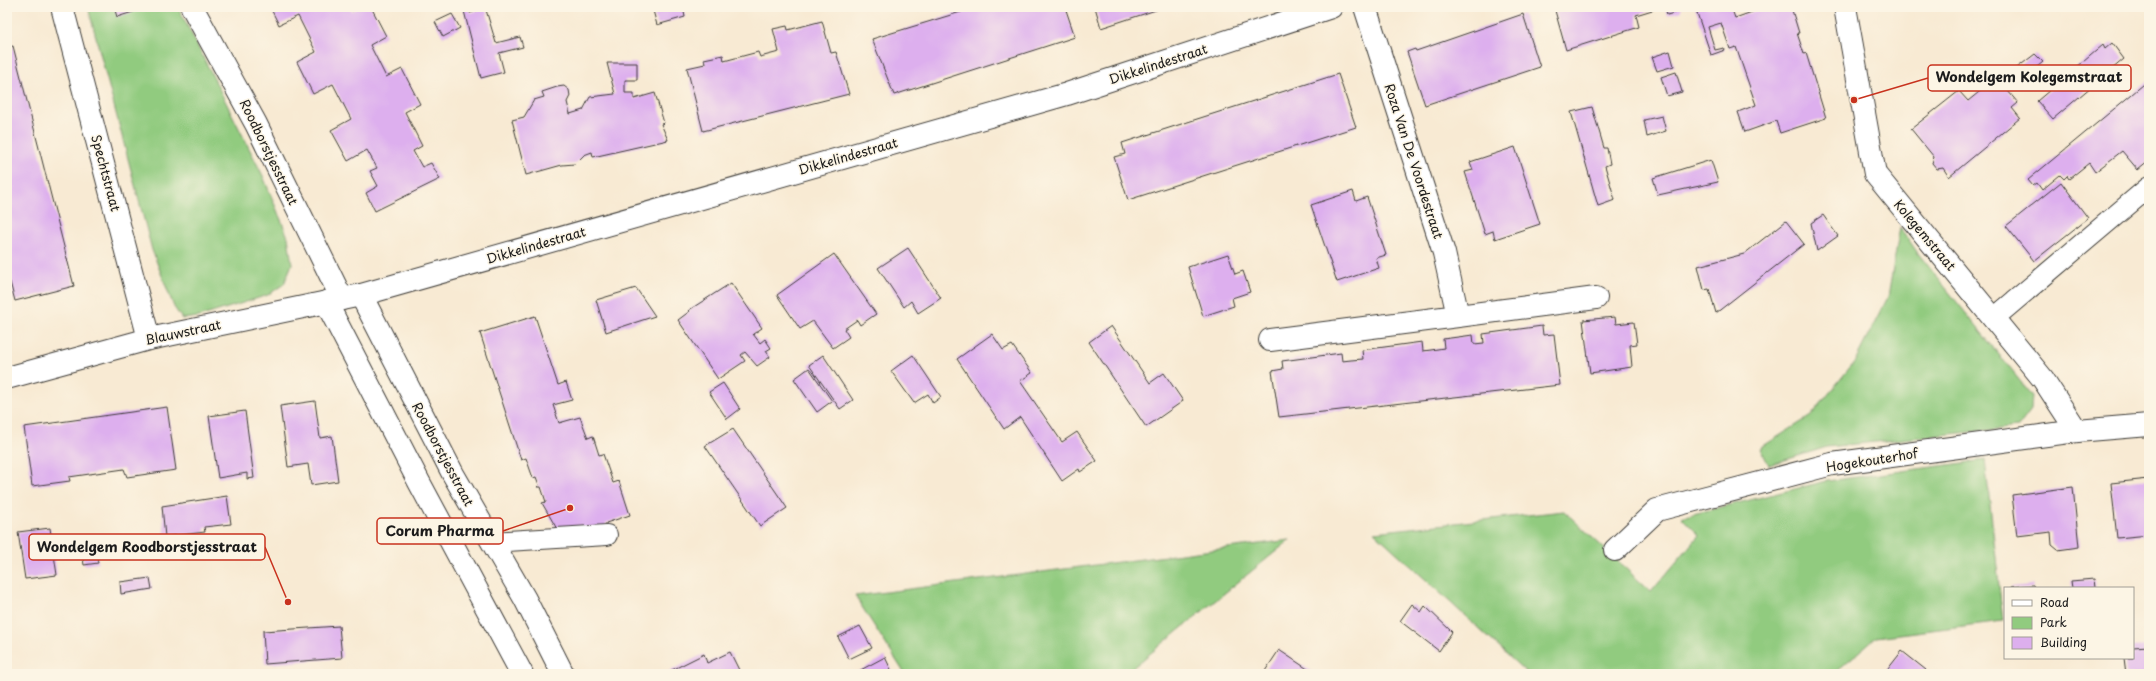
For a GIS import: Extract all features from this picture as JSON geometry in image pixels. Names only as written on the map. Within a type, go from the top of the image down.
[{"type":"street","name":"Spechtstraat","points":[[62,7],[149,339]]},
{"type":"street","name":"Roodborstjesstraat","points":[[192,7],[253,118],[343,299],[419,482],[522,674]]},
{"type":"street","name":"Dikkelindestraat","points":[[343,299],[1067,94],[1331,7]]},
{"type":"street","name":"Roza Van De Voordestraat","points":[[1365,7],[1444,253],[1458,316]]},
{"type":"street","name":"Kolegemstraat","points":[[1845,7],[1876,174],[2043,379],[2076,431]]},
{"type":"street","points":[[1270,340],[1596,298]]},
{"type":"street","name":"Blauwstraat","points":[[7,378],[149,339],[343,299]]},
{"type":"street","name":"Roodborstjesstraat","points":[[343,299],[453,474],[540,626],[563,674]]},
{"type":"street","name":"Hogekouterhof","points":[[1615,550],[1657,510],[1832,464],[2076,431],[2149,425]]},
{"type":"lane","points":[[1993,319],[2149,187]]},
{"type":"lane","points":[[492,542],[607,535]]},
{"type":"green space","points":[[88,7],[178,7],[263,176],[288,237],[292,264],[284,284],[268,295],[199,317],[182,319],[174,307],[152,250]]},
{"type":"green space","points":[[1900,227],[1917,252],[2032,396],[2031,410],[2018,427],[1827,447],[1769,465],[1760,448],[1811,416],[1855,361],[1888,297]]},
{"type":"green space","points":[[1985,460],[2003,621],[1876,637],[1833,674],[1528,674],[1374,532],[1564,511],[1651,592],[1699,535],[1681,517],[1827,481]]},
{"type":"green space","points":[[1290,540],[1125,674],[905,674],[855,596]]},
{"type":"building","points":[[114,7],[134,7],[136,11],[117,17]]},
{"type":"building","points":[[270,7],[350,7],[352,11],[360,7],[371,7],[386,36],[370,45],[386,77],[402,69],[420,104],[405,112],[422,146],[413,151],[422,167],[431,163],[440,179],[375,211],[366,193],[378,186],[370,171],[377,168],[367,150],[348,161],[331,130],[351,119],[333,84],[313,94],[297,62],[316,52],[298,16],[279,25]]},
{"type":"building","points":[[463,7],[468,7],[470,13],[482,9],[481,7],[494,7],[486,10],[496,43],[520,37],[523,47],[499,53],[504,72],[481,78]]},
{"type":"building","points":[[652,7],[683,7],[685,17],[657,25]]},
{"type":"building","points":[[962,7],[1065,7],[1075,37],[894,95],[872,39],[964,11]]},
{"type":"building","points":[[1095,7],[1165,7],[1101,28]]},
{"type":"building","points":[[1554,7],[1662,7],[1636,15],[1639,27],[1566,50]]},
{"type":"building","points":[[1665,7],[1681,7],[1681,11],[1667,15]]},
{"type":"building","points":[[1695,7],[1731,7],[1735,18],[1766,7],[1791,7],[1799,33],[1797,33],[1804,54],[1806,53],[1826,118],[1780,133],[1776,121],[1745,132],[1738,112],[1756,105],[1736,47],[1730,49],[1721,23],[1708,27],[1715,50],[1724,48],[1725,50],[1711,55]]},
{"type":"building","points":[[452,14],[460,28],[443,37],[435,22]]},
{"type":"building","points":[[1523,14],[1540,67],[1425,105],[1407,52],[1415,49],[1416,51]]},
{"type":"building","points":[[822,21],[831,53],[836,52],[849,94],[703,131],[687,68],[705,64],[704,59],[723,55],[724,61],[758,52],[760,57],[779,52],[773,29],[787,26],[788,30]]},
{"type":"building","points":[[2112,43],[2124,59],[2053,119],[2037,101],[2103,45],[2105,49]]},
{"type":"building","points":[[13,46],[74,286],[15,301],[10,282],[7,282],[7,47]]},
{"type":"building","points":[[1670,51],[1674,66],[1657,71],[1652,57]]},
{"type":"building","points":[[2035,54],[2043,62],[2008,91],[2018,103],[2012,108],[2020,118],[1949,177],[1943,168],[1937,169],[1932,163],[1934,157],[1911,129],[1959,91],[1968,101],[2006,70],[2009,74]]},
{"type":"building","points":[[607,63],[637,63],[637,80],[625,80],[625,93],[634,93],[634,99],[655,93],[664,123],[661,124],[668,140],[593,157],[592,152],[584,155],[575,164],[562,165],[526,175],[512,120],[524,117],[534,100],[544,97],[542,92],[557,87],[564,86],[569,90],[570,96],[567,102],[570,114],[583,110],[590,97],[615,94]]},
{"type":"building","points":[[1676,72],[1682,92],[1667,96],[1661,77]]},
{"type":"building","points":[[1338,74],[1356,127],[1128,200],[1114,157],[1125,154],[1122,143]]},
{"type":"building","points":[[2149,80],[2149,161],[2138,170],[2122,151],[2095,172],[2089,163],[2069,179],[2067,176],[2064,179],[2060,175],[2042,190],[2037,183],[2033,186],[2028,180]]},
{"type":"building","points":[[1592,107],[1604,148],[1607,148],[1610,164],[1605,166],[1615,200],[1598,206],[1571,112]]},
{"type":"building","points":[[1662,116],[1666,131],[1647,137],[1644,120]]},
{"type":"building","points":[[1515,147],[1540,224],[1495,239],[1493,231],[1485,234],[1465,172],[1473,170],[1470,162]]},
{"type":"building","points":[[1711,160],[1718,182],[1658,195],[1653,178]]},
{"type":"building","points":[[2061,182],[2088,218],[2034,261],[2006,226]]},
{"type":"building","points":[[1353,191],[1356,201],[1367,197],[1386,255],[1376,258],[1379,268],[1337,282],[1311,205]]},
{"type":"building","points":[[1823,215],[1838,236],[1817,251],[1811,223]]},
{"type":"building","points":[[1786,221],[1804,244],[1716,313],[1709,289],[1704,290],[1698,266],[1744,254]]},
{"type":"building","points":[[908,248],[941,298],[918,313],[911,301],[904,307],[878,268]]},
{"type":"building","points":[[834,254],[876,314],[860,325],[857,320],[844,329],[849,337],[833,348],[813,321],[800,329],[777,295]]},
{"type":"building","points":[[1228,254],[1235,274],[1243,271],[1250,292],[1232,298],[1234,306],[1203,316],[1188,267]]},
{"type":"building","points":[[731,283],[762,328],[753,334],[760,343],[765,339],[771,348],[766,351],[770,357],[757,366],[745,352],[741,355],[745,361],[718,379],[678,320],[690,311],[689,310]]},
{"type":"building","points":[[636,288],[655,316],[606,332],[596,300]]},
{"type":"building","points":[[535,316],[558,385],[566,382],[572,400],[553,405],[559,423],[580,417],[588,438],[593,436],[599,455],[603,454],[613,483],[619,481],[630,515],[606,523],[606,527],[557,529],[542,503],[546,502],[541,487],[537,487],[539,485],[536,477],[533,478],[526,458],[521,460],[480,333]]},
{"type":"building","points":[[1615,317],[1616,324],[1634,322],[1637,344],[1630,345],[1632,367],[1590,373],[1583,320]]},
{"type":"building","points":[[1111,326],[1150,383],[1164,373],[1183,401],[1146,427],[1089,342]]},
{"type":"building","points":[[1542,326],[1543,335],[1554,334],[1560,385],[1279,417],[1272,371],[1283,369],[1282,361],[1341,353],[1342,361],[1363,359],[1362,350],[1422,342],[1423,351],[1431,350],[1444,348],[1443,339],[1473,335],[1474,344],[1484,343],[1483,334]]},
{"type":"building","points":[[992,334],[1003,350],[1012,345],[1032,373],[1020,381],[1062,442],[1077,432],[1097,461],[1080,472],[1079,469],[1062,481],[1020,417],[1004,429],[957,359]]},
{"type":"building","points":[[823,355],[853,400],[840,409],[809,365]]},
{"type":"building","points":[[913,355],[941,397],[933,403],[928,394],[914,403],[891,371]]},
{"type":"building","points":[[809,368],[832,401],[817,412],[794,379]]},
{"type":"building","points":[[723,383],[740,409],[727,419],[709,392]]},
{"type":"building","points":[[315,401],[320,438],[332,436],[338,481],[311,485],[308,464],[288,467],[280,406]]},
{"type":"building","points":[[167,407],[176,470],[127,477],[124,469],[69,477],[70,481],[32,486],[24,427]]},
{"type":"building","points":[[245,411],[254,478],[247,479],[247,473],[218,478],[209,416]]},
{"type":"building","points":[[733,429],[787,508],[760,526],[705,446]]},
{"type":"building","points":[[2149,479],[2149,535],[2117,538],[2111,483]]},
{"type":"building","points":[[2073,487],[2079,547],[2058,550],[2052,545],[2051,532],[2017,536],[2012,495]]},
{"type":"building","points":[[227,496],[231,524],[204,527],[205,532],[165,537],[162,506]]},
{"type":"building","points":[[50,528],[57,575],[25,579],[18,532]]},
{"type":"building","points":[[95,544],[98,563],[84,565],[81,546]]},
{"type":"building","points":[[150,578],[152,589],[121,594],[120,582]]},
{"type":"building","points":[[2094,579],[2095,587],[2072,587],[2071,581]]},
{"type":"building","points":[[2033,585],[2034,587],[2011,587]]},
{"type":"building","points":[[1412,604],[1421,612],[1425,606],[1452,632],[1439,651],[1400,621]]},
{"type":"building","points":[[339,626],[342,658],[265,664],[263,631]]},
{"type":"building","points":[[860,626],[872,648],[849,659],[838,637]]},
{"type":"building","points":[[2149,646],[2149,674],[2126,674],[2124,659],[2134,659],[2134,647]]},
{"type":"building","points":[[1279,650],[1315,674],[1263,674]]},
{"type":"building","points":[[1902,651],[1926,670],[1923,674],[1884,674]]},
{"type":"building","points":[[730,652],[741,674],[664,674],[704,654],[707,663]]},
{"type":"building","points":[[885,657],[893,674],[855,674],[855,673]]},
{"type":"place","name":"Wondelgem Kolegemstraat","points":[[1854,100]]},
{"type":"place","name":"Corum Pharma","points":[[570,508]]},
{"type":"place","name":"Wondelgem Roodborstjesstraat","points":[[288,602]]}]
